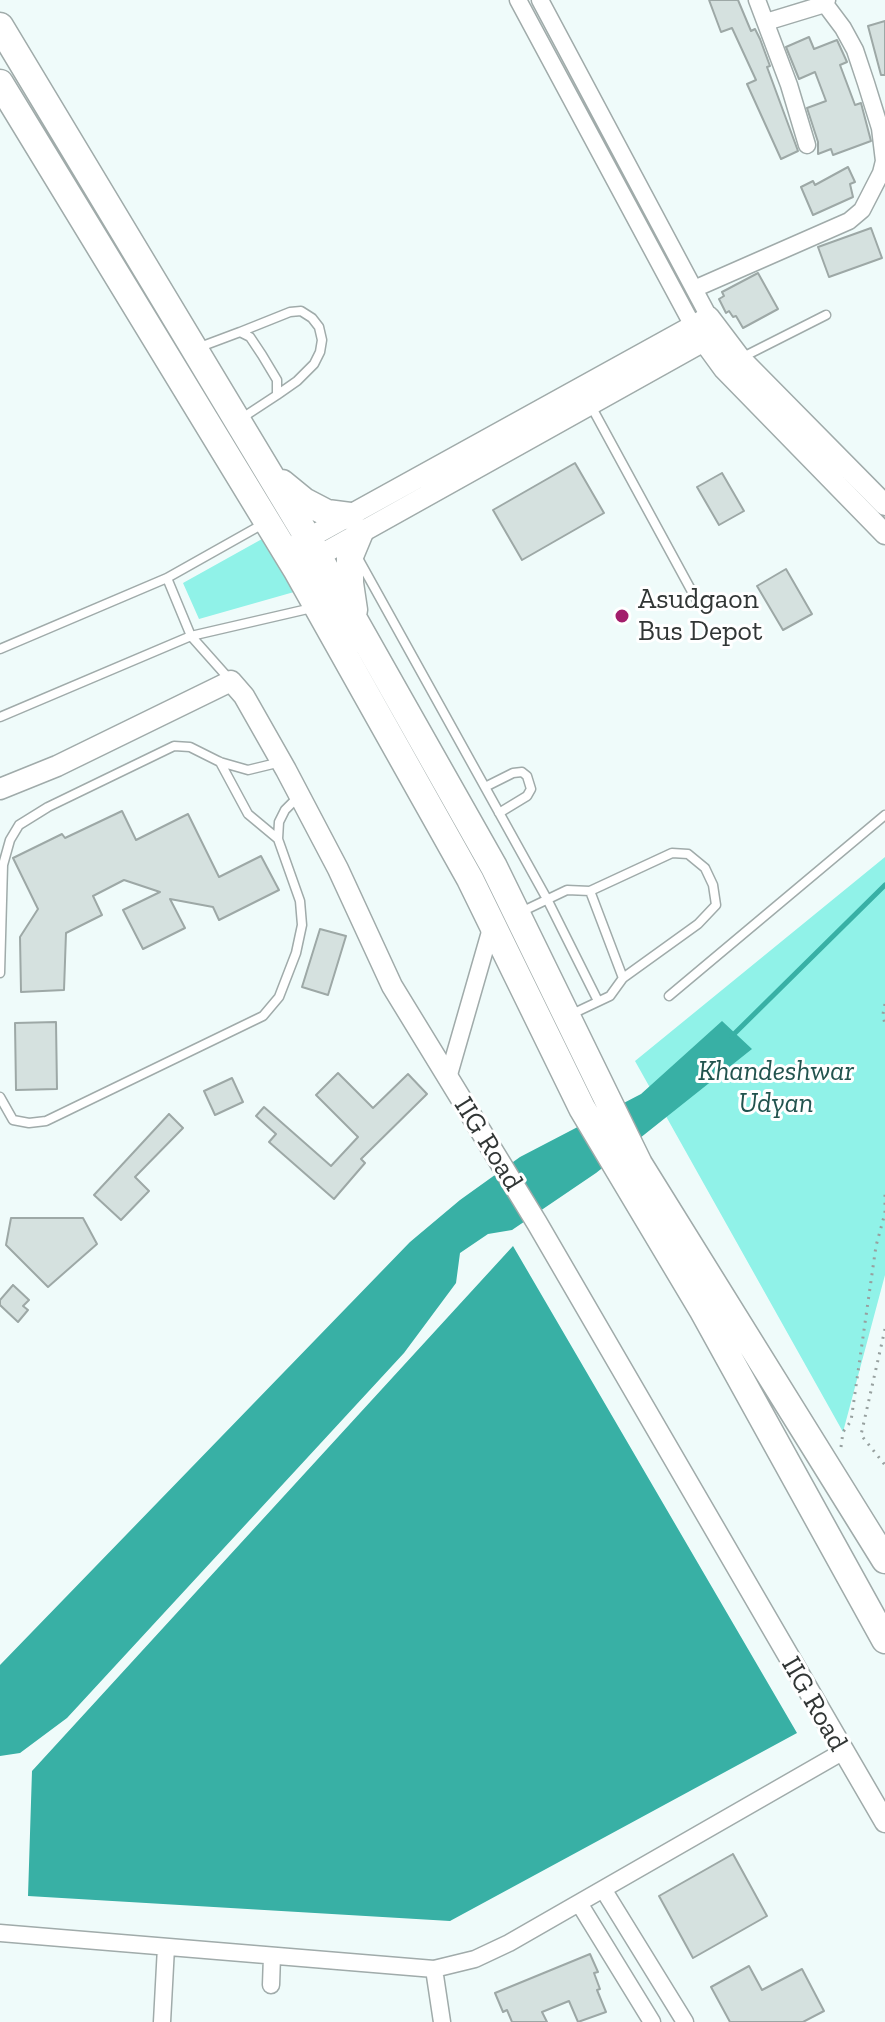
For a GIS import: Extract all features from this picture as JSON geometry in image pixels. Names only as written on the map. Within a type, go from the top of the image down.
[{"type":"highway","points":[[0,26],[269,473],[302,554],[317,607],[630,1169],[702,1309],[885,1640]]},
{"type":"highway","points":[[0,83],[267,522],[302,554],[357,624],[494,867],[566,1017],[593,1102]]},
{"type":"highway","points":[[269,473],[304,501],[354,532],[350,583],[357,624]]},
{"type":"highway","points":[[630,1169],[885,1560]]},
{"type":"street","points":[[518,0],[707,329],[740,358],[885,505]]},
{"type":"street","points":[[540,0],[694,289],[724,369],[885,534]]},
{"type":"street","points":[[757,0],[807,145]]},
{"type":"street","points":[[694,289],[849,221],[862,210],[885,161],[880,128],[855,50],[826,2],[766,22]]},
{"type":"street","points":[[302,554],[354,532],[707,329]]},
{"type":"street","points":[[0,789],[57,766],[231,681]]},
{"type":"street","name":"IIG Road","points":[[231,681],[244,696],[300,795],[392,986],[537,1223],[885,1822]]},
{"type":"street","points":[[448,1078],[492,926],[516,914]]},
{"type":"street","points":[[0,1933],[434,1969],[475,1959],[509,1943],[842,1752]]},
{"type":"street","points":[[603,1889],[685,2022]]},
{"type":"street","points":[[579,1903],[652,2022]]},
{"type":"street","points":[[162,2022],[166,1947]]},
{"type":"street","points":[[271,1985],[272,1956]]},
{"type":"street","points":[[434,1969],[442,2022]]},
{"type":"lane","points":[[195,349],[290,312],[301,311],[319,327],[322,340],[314,364],[277,395],[238,421]]},
{"type":"lane","points":[[740,358],[826,315]]},
{"type":"lane","points":[[240,332],[250,337],[277,380],[277,395]]},
{"type":"lane","points":[[586,396],[696,599]]},
{"type":"lane","points":[[0,649],[167,578],[267,522]]},
{"type":"lane","points":[[354,532],[598,1001]]},
{"type":"lane","points":[[167,578],[191,636],[231,681]]},
{"type":"lane","points":[[0,717],[191,636],[317,607]]},
{"type":"lane","points":[[0,973],[3,865],[10,840],[19,825],[48,807],[174,746],[190,747],[220,762],[248,770],[282,762]]},
{"type":"lane","points":[[220,762],[248,814],[278,839]]},
{"type":"lane","points":[[485,787],[513,773],[522,772],[527,776],[531,789],[527,796],[499,813]]},
{"type":"lane","points":[[0,1097],[13,1120],[29,1123],[46,1121],[263,1016],[279,997],[296,953],[302,925],[300,901],[278,839],[279,822],[285,810],[300,795]]},
{"type":"lane","points":[[669,996],[885,815]]},
{"type":"lane","points":[[516,914],[567,890],[590,891],[672,853],[688,854],[705,868],[713,885],[716,905],[698,924],[623,978],[610,996],[566,1017]]},
{"type":"lane","points":[[590,891],[623,978]]},
{"type":"path","points":[[885,1004],[885,1025]]},
{"type":"path","points":[[841,1447],[843,1432],[851,1421],[876,1246],[885,1213],[885,1189]]},
{"type":"path","points":[[885,1329],[861,1435],[885,1465]]},
{"type":"green space","points":[[262,539],[294,592],[199,619],[183,583]]},
{"type":"green space","name":"Khandeshwar Udyan","points":[[885,857],[885,1275],[843,1432],[635,1061]]},
{"type":"shaded area","points":[[722,1021],[752,1049],[596,1173],[512,1230],[488,1234],[460,1253],[456,1283],[404,1353],[67,1718],[20,1753],[0,1756],[0,1665],[410,1242],[460,1200],[520,1157],[641,1094]]},
{"type":"shaded area","points":[[513,1246],[797,1733],[450,1921],[28,1896],[32,1771]]},
{"type":"building","points":[[709,0],[738,0],[751,31],[755,29],[760,39],[798,151],[781,159],[747,84],[756,80],[732,28],[721,32]]},
{"type":"building","points":[[885,21],[885,75],[881,75],[868,26]]},
{"type":"building","points":[[809,37],[814,49],[837,40],[847,62],[840,65],[855,105],[861,103],[871,141],[833,155],[831,149],[818,154],[818,142],[807,108],[826,101],[815,72],[799,79],[786,47]]},
{"type":"building","points":[[848,167],[855,182],[850,184],[853,197],[813,215],[801,187],[813,181],[815,185]]},
{"type":"building","points":[[871,228],[882,258],[829,277],[818,247]]},
{"type":"building","points":[[758,273],[778,309],[743,328],[736,316],[733,317],[729,311],[726,313],[719,299],[724,296],[722,292]]},
{"type":"building","points":[[575,463],[604,513],[522,560],[493,510]]},
{"type":"building","points":[[722,473],[744,511],[719,525],[697,487]]},
{"type":"building","points":[[786,569],[812,614],[783,630],[757,586]]},
{"type":"building","points":[[122,811],[136,840],[188,814],[219,877],[261,856],[279,890],[219,920],[213,907],[170,899],[185,928],[143,949],[123,910],[160,892],[124,880],[93,896],[102,915],[66,933],[64,990],[21,992],[20,937],[38,909],[13,858],[62,834],[65,838]]},
{"type":"building","points":[[320,929],[346,936],[328,995],[302,987]]},
{"type":"building","points":[[56,1022],[57,1089],[16,1090],[15,1023]]},
{"type":"building","points":[[338,1073],[373,1108],[408,1074],[427,1094],[361,1159],[365,1163],[334,1199],[269,1142],[276,1134],[256,1116],[264,1107],[331,1166],[358,1137],[316,1095]]},
{"type":"building","points":[[232,1078],[243,1102],[215,1115],[204,1091]]},
{"type":"building","points":[[169,1114],[183,1128],[135,1177],[149,1191],[121,1220],[94,1195]]},
{"type":"building","points":[[11,1218],[83,1218],[97,1244],[48,1287],[6,1245]]},
{"type":"building","points":[[13,1285],[29,1300],[23,1306],[28,1310],[18,1322],[0,1305],[0,1300]]},
{"type":"building","points":[[733,1854],[767,1916],[693,1958],[659,1896]]},
{"type":"building","points":[[590,1954],[598,1972],[594,1973],[600,1989],[597,1990],[606,2012],[578,2022],[569,2001],[542,2012],[547,2022],[512,2022],[507,2010],[503,2012],[495,1993]]},
{"type":"building","points":[[749,1966],[762,1990],[802,1969],[824,2011],[803,2022],[730,2022],[711,1987]]},
{"type":"waterway","points":[[732,1036],[885,885]]},
{"type":"place","name":"Asudgaon Bus Depot","points":[[622,616]]}]
